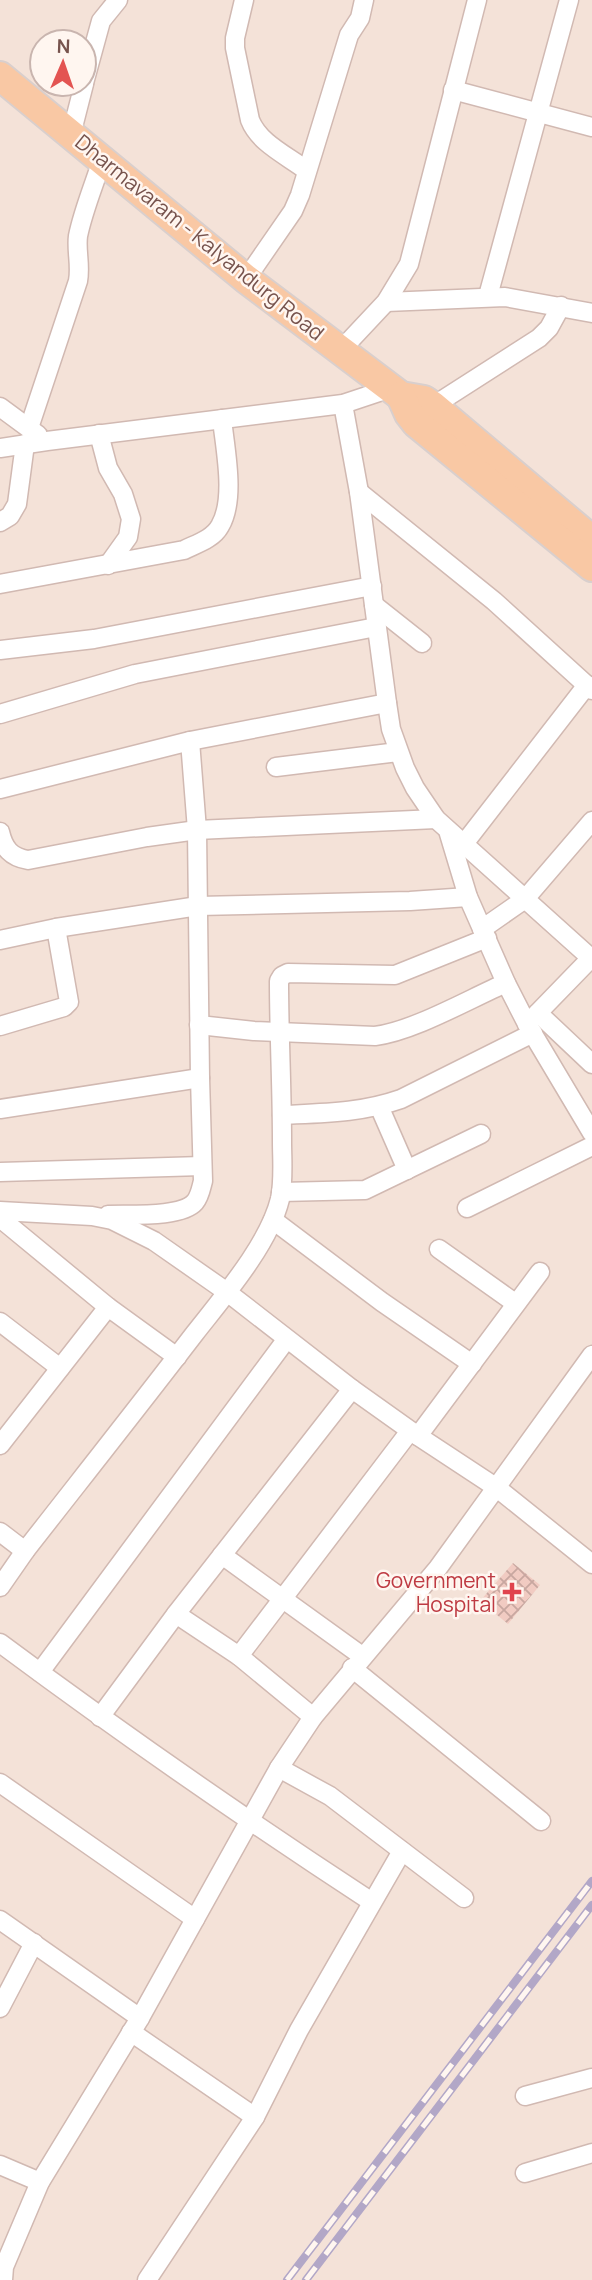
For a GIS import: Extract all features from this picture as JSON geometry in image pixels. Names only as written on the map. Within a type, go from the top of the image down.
[{"type":"main road","name":"Dharmavaram - Kalyandurg Road","points":[[0,76],[246,279],[396,392],[433,406],[592,540]]},
{"type":"main road","name":"Dharmavaram - Kalyandurg Road","points":[[396,392],[416,423],[592,567]]},
{"type":"street","points":[[98,32],[101,21],[118,0]]},
{"type":"street","points":[[244,0],[235,48],[250,120],[261,138],[306,170]]},
{"type":"street","points":[[246,279],[293,211],[300,195],[349,35],[360,18],[364,0]]},
{"type":"street","points":[[341,350],[386,302],[409,264],[477,0]]},
{"type":"street","points":[[488,296],[569,0]]},
{"type":"street","points":[[453,90],[592,127]]},
{"type":"street","points":[[71,135],[80,98]]},
{"type":"street","points":[[0,522],[10,516],[17,504],[27,436],[78,281],[78,235],[102,160]]},
{"type":"street","points":[[386,302],[488,296],[517,298],[592,313]]},
{"type":"street","points":[[433,406],[539,338],[562,306]]},
{"type":"street","points":[[0,407],[27,436],[47,441],[343,404],[396,392]]},
{"type":"street","points":[[282,1115],[354,1112],[401,1099],[533,1023],[590,953],[443,825],[415,788],[398,752],[387,703],[359,492],[343,404]]},
{"type":"street","points":[[0,584],[184,550],[205,540],[220,527],[227,507],[228,485],[222,419]]},
{"type":"street","points":[[99,434],[108,468],[123,494],[131,519],[128,537],[108,565]]},
{"type":"street","points":[[0,449],[27,436]]},
{"type":"street","points":[[359,492],[494,601],[589,687],[463,845]]},
{"type":"street","points":[[0,650],[106,637],[372,586]]},
{"type":"street","points":[[374,605],[422,643]]},
{"type":"street","points":[[0,714],[135,674],[376,627]]},
{"type":"street","points":[[0,789],[190,741],[387,703]]},
{"type":"street","points":[[0,1211],[92,1216],[173,1212],[187,1209],[201,1192],[197,830],[190,741]]},
{"type":"street","points":[[276,767],[398,752]]},
{"type":"street","points":[[0,1587],[25,1551],[227,1292],[273,1220],[281,1192],[279,982],[282,976],[288,973],[396,975],[485,934],[525,899],[592,821]]},
{"type":"street","points":[[0,832],[8,851],[17,858],[28,860],[197,830],[443,825]]},
{"type":"street","points":[[443,825],[468,897],[506,983],[533,1023],[592,1133]]},
{"type":"street","points":[[0,940],[56,928],[198,906],[468,897]]},
{"type":"street","points":[[0,1026],[64,1007],[69,1002],[56,928]]},
{"type":"street","points":[[199,1024],[254,1031],[375,1036],[387,1034],[506,983]]},
{"type":"street","points":[[533,1023],[592,1063]]},
{"type":"street","points":[[0,1109],[200,1077]]},
{"type":"street","points":[[379,1106],[407,1170]]},
{"type":"street","points":[[281,1192],[365,1190],[481,1134]]},
{"type":"street","points":[[467,1208],[592,1146]]},
{"type":"street","points":[[0,1172],[202,1166]]},
{"type":"street","points":[[92,1216],[112,1220],[154,1241],[227,1292],[286,1340],[414,1434],[497,1488],[592,1563]]},
{"type":"street","points":[[0,1218],[108,1307],[177,1357]]},
{"type":"street","points":[[273,1220],[382,1303],[471,1364]]},
{"type":"street","points":[[439,1249],[515,1303]]},
{"type":"street","points":[[239,1656],[471,1364],[540,1272]]},
{"type":"street","points":[[0,1445],[108,1307]]},
{"type":"street","points":[[0,1322],[60,1368]]},
{"type":"street","points":[[40,1672],[286,1340]]},
{"type":"street","points":[[3,2280],[4,2267],[40,2182],[135,2025],[279,1768],[313,1717],[438,1568],[592,1355]]},
{"type":"street","points":[[100,1717],[176,1614],[352,1389]]},
{"type":"street","points":[[0,1532],[25,1551]]},
{"type":"street","points":[[222,1555],[284,1598],[541,1821]]},
{"type":"street","points":[[176,1614],[239,1656],[313,1717]]},
{"type":"street","points":[[0,1643],[249,1822],[372,1902]]},
{"type":"street","points":[[279,1768],[330,1796],[464,1898]]},
{"type":"street","points":[[0,1783],[195,1919]]},
{"type":"street","points":[[147,2280],[255,2117],[299,2030],[402,1851]]},
{"type":"street","points":[[0,1920],[34,1943],[255,2117]]},
{"type":"street","points":[[0,2008],[34,1943]]},
{"type":"street","points":[[525,2096],[592,2078]]},
{"type":"street","points":[[525,2173],[592,2153]]},
{"type":"street","points":[[0,2165],[40,2182]]},
{"type":"shaded area","points":[[0,0],[592,0],[592,2280],[0,2280]]},
{"type":"building","points":[[513,1563],[540,1585],[508,1624],[480,1601]]},
{"type":"railway","points":[[287,2280],[592,1881]]},
{"type":"railway","points":[[306,2280],[592,1905]]},
{"type":"place","name":"Government Hospital","points":[[512,1592]]}]
